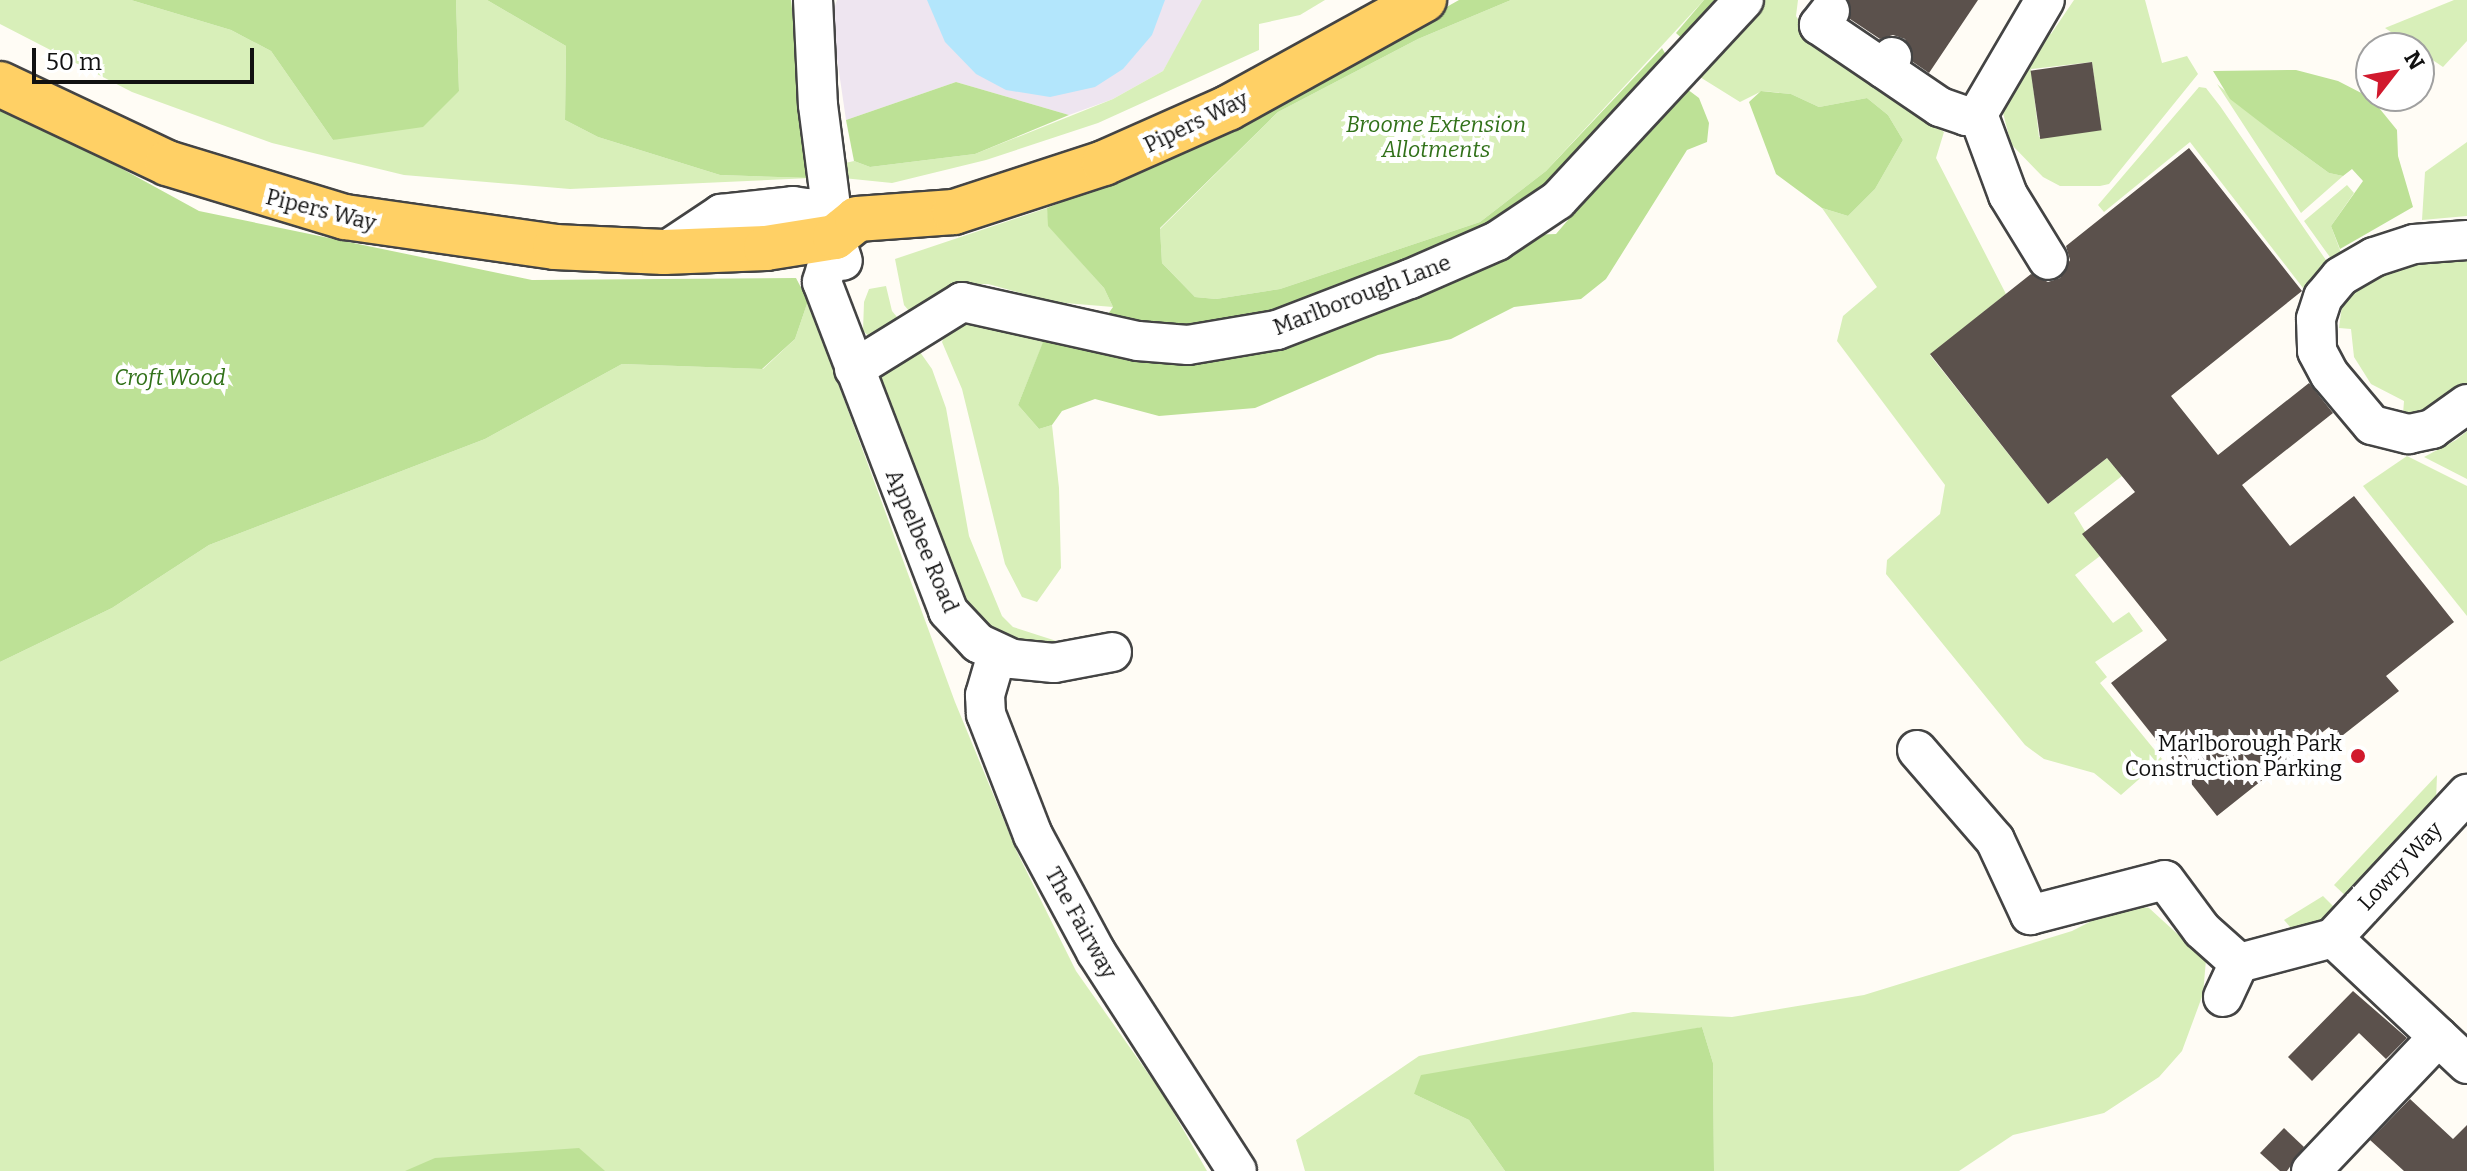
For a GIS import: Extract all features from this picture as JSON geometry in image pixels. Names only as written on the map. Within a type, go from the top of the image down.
[{"type":"main road","name":"Pipers Way","points":[[0,84],[135,151],[310,209],[489,241],[664,252],[766,248],[835,237],[863,247],[935,226],[954,212],[1168,138],[1424,0]]},
{"type":"street","points":[[813,0],[812,51],[835,237]]},
{"type":"street","name":"Marlborough Lane","points":[[851,357],[962,302],[1138,341],[1188,345],[1277,330],[1410,279],[1497,241],[1558,200],[1744,0]]},
{"type":"street","points":[[1978,114],[2045,0]]},
{"type":"street","points":[[1830,11],[1819,25],[1888,63],[1940,107],[1966,116],[1978,114]]},
{"type":"street","points":[[1978,114],[2008,195],[2048,260]]},
{"type":"street","name":"Appelbee Road","points":[[835,237],[822,282],[948,611],[967,634],[997,654],[1043,663],[1112,652]]},
{"type":"street","points":[[2467,240],[2414,244],[2374,257],[2340,277],[2323,297],[2316,319],[2317,351],[2330,375],[2372,425],[2387,431],[2420,431],[2467,404]]},
{"type":"street","name":"The Fairway","points":[[997,654],[985,695],[986,714],[1033,835],[1102,962],[1237,1171]]},
{"type":"street","points":[[1917,750],[1995,840],[2030,915],[2165,880],[2202,930],[2239,963]]},
{"type":"street","name":"Lowry Way","points":[[2320,942],[2467,794]]},
{"type":"street","points":[[2239,963],[2320,942],[2467,1064]]},
{"type":"street","points":[[2223,997],[2239,963]]},
{"type":"street","points":[[2311,1171],[2438,1037]]},
{"type":"shaded area","points":[[837,0],[1202,0],[1202,3],[1163,71],[1113,99],[1069,115],[956,82],[846,120],[831,17]]},
{"type":"green space","points":[[0,0],[131,0],[231,30],[271,51],[333,140],[459,91],[456,0],[487,0],[566,46],[565,120],[598,137],[720,175],[811,178],[570,189],[404,175],[272,143],[132,92],[0,24]]},
{"type":"green space","points":[[131,0],[456,0],[459,91],[423,127],[333,140],[271,51],[231,30]]},
{"type":"green space","points":[[487,0],[791,0],[811,178],[720,175],[598,137],[565,120],[566,46]]},
{"type":"green space","points":[[1202,0],[1325,0],[1300,15],[1259,24],[1259,50],[1098,123],[986,160],[892,183],[843,178],[841,164],[854,161],[870,167],[975,154],[1113,99],[1163,71]]},
{"type":"green space","points":[[1459,0],[1511,0],[1418,39],[1278,112],[1160,228],[1162,263],[1195,297],[1216,299],[1280,289],[1480,222],[1546,171],[1662,48],[1669,60],[1530,235],[1556,234],[1665,106],[1687,89],[1699,98],[1709,123],[1707,142],[1687,150],[1606,279],[1581,299],[1514,307],[1451,339],[1378,355],[1255,408],[1159,416],[1095,399],[1062,411],[1052,425],[1039,429],[1018,405],[1043,342],[1062,332],[1094,334],[1113,307],[1104,288],[1048,226],[1047,208],[1192,150]]},
{"type":"green space","name":"Broome Extension Allotments","points":[[1511,0],[1704,0],[1546,171],[1480,222],[1280,289],[1216,299],[1195,297],[1162,263],[1160,229],[1278,112],[1418,39]]},
{"type":"green space","points":[[1704,0],[1728,0],[1688,44],[1676,33]]},
{"type":"green space","points":[[1760,0],[1798,0],[1796,16],[1809,37],[1944,132],[1936,158],[2006,294],[1930,355],[2048,504],[2107,458],[2122,476],[2074,513],[2100,556],[2075,575],[2113,623],[2129,612],[2143,631],[2095,662],[2107,677],[2100,683],[2162,759],[2121,795],[2094,773],[2044,759],[2025,745],[1886,574],[1887,560],[1940,514],[1945,485],[1837,341],[1843,316],[1877,287],[1822,208],[1848,216],[1875,189],[1903,140],[1888,115],[1867,98],[1819,107],[1791,94],[1762,91],[1740,102],[1695,74]]},
{"type":"green space","points":[[2074,0],[2145,0],[2162,63],[2187,56],[2198,74],[2109,184],[2060,186],[2043,177],[2011,144],[2001,105],[2041,30],[2051,34]],"holes":[[[2092,62],[2101,130],[2039,137],[2031,69]]]},
{"type":"green space","points":[[2454,0],[2467,0],[2467,41],[2443,67],[2435,62],[2435,32],[2391,32],[2385,28]]},
{"type":"green space","points":[[2296,70],[2338,81],[2355,90],[2355,112],[2382,112],[2397,130],[2398,156],[2413,207],[2340,249],[2331,226],[2363,181],[2352,169],[2343,176],[2329,173],[2278,136],[2230,99],[2213,71]]},
{"type":"green space","points":[[956,82],[1069,115],[975,154],[870,167],[854,161],[846,120]]},
{"type":"green space","points":[[2217,84],[2278,136],[2329,173],[2343,176],[2301,213]]},
{"type":"green space","points":[[2199,87],[2206,88],[2220,106],[2328,263],[2303,288],[2190,142],[2104,212],[2098,205]]},
{"type":"green space","points":[[1761,91],[1791,94],[1819,107],[1867,98],[1888,115],[1903,140],[1875,189],[1848,216],[1822,208],[1776,174],[1749,102]]},
{"type":"green space","name":"Croft Wood","points":[[0,102],[199,211],[532,280],[796,278],[808,301],[795,339],[762,369],[622,364],[485,439],[209,545],[112,608],[0,662]]},
{"type":"green space","points":[[2467,142],[2467,216],[2422,220],[2425,172]]},
{"type":"green space","points":[[2347,185],[2354,193],[2331,226],[2341,253],[2332,260],[2304,221]]},
{"type":"green space","points":[[1047,208],[1049,226],[1104,288],[1113,307],[1053,302],[988,284],[961,284],[914,317],[904,305],[895,259]]},
{"type":"green space","points":[[2467,252],[2467,387],[2419,415],[2403,414],[2404,401],[2371,384],[2354,357],[2351,329],[2339,328],[2344,290],[2388,265]]},
{"type":"green space","points":[[886,286],[892,311],[902,323],[871,338],[863,331],[864,302],[869,289]]},
{"type":"green space","points":[[808,301],[955,702],[1017,852],[1076,971],[1164,1096],[1207,1171],[0,1171],[0,662],[112,608],[209,545],[485,439],[622,364],[763,369],[795,339]]},
{"type":"green space","points":[[965,321],[1062,332],[1043,343],[1018,405],[1039,429],[1052,425],[1059,488],[1061,568],[1037,602],[1022,597],[1005,564],[962,389],[942,342],[946,332]]},
{"type":"green space","points":[[915,345],[932,369],[946,408],[969,536],[1002,616],[1013,627],[1075,647],[1010,643],[983,625],[963,601],[877,381],[879,371]]},
{"type":"green space","points":[[2467,431],[2467,479],[2424,457],[2456,440]]},
{"type":"green space","points":[[2407,456],[2467,486],[2467,616],[2363,486]]},
{"type":"green space","points":[[2437,775],[2436,801],[2349,899],[2334,885]]},
{"type":"green space","points":[[2323,896],[2337,910],[2298,936],[2284,920]]},
{"type":"green space","points":[[2125,904],[2149,908],[2206,960],[2203,994],[2182,1051],[2159,1077],[2104,1113],[2013,1135],[1959,1171],[1714,1171],[1713,1063],[1702,1027],[1414,1094],[1469,1120],[1505,1171],[1305,1171],[1296,1140],[1419,1056],[1633,1012],[1732,1017],[1864,995],[2072,931]]},
{"type":"green space","points":[[1702,1027],[1713,1063],[1714,1171],[1505,1171],[1469,1120],[1414,1094],[1421,1075]]},
{"type":"green space","points":[[579,1148],[605,1171],[405,1171],[435,1158]]},
{"type":"water","points":[[927,0],[1165,0],[1152,35],[1123,69],[1095,87],[1050,97],[1006,90],[976,74],[945,42]]},
{"type":"building","points":[[1848,0],[1978,0],[1929,73],[1913,62],[1905,39],[1893,35],[1880,39],[1850,19]]},
{"type":"building","points":[[2092,62],[2102,130],[2040,139],[2031,71]]},
{"type":"building","points":[[2189,148],[2302,291],[2171,396],[2218,455],[2309,383],[2333,413],[2242,485],[2290,546],[2354,496],[2454,622],[2386,676],[2399,691],[2338,739],[2329,727],[2217,816],[2111,683],[2167,640],[2082,534],[2135,492],[2107,458],[2048,504],[1930,354],[2031,274],[2048,282],[2060,278],[2070,260],[2066,246]]},
{"type":"building","points":[[2353,991],[2407,1038],[2386,1059],[2359,1033],[2312,1081],[2288,1057]]},
{"type":"building","points":[[2410,1099],[2453,1139],[2467,1125],[2467,1171],[2404,1171],[2370,1140]]},
{"type":"building","points":[[2284,1128],[2304,1147],[2287,1171],[2280,1171],[2260,1153]]},
{"type":"place","name":"Marlborough Park Construction Parking","points":[[2358,756]]}]
